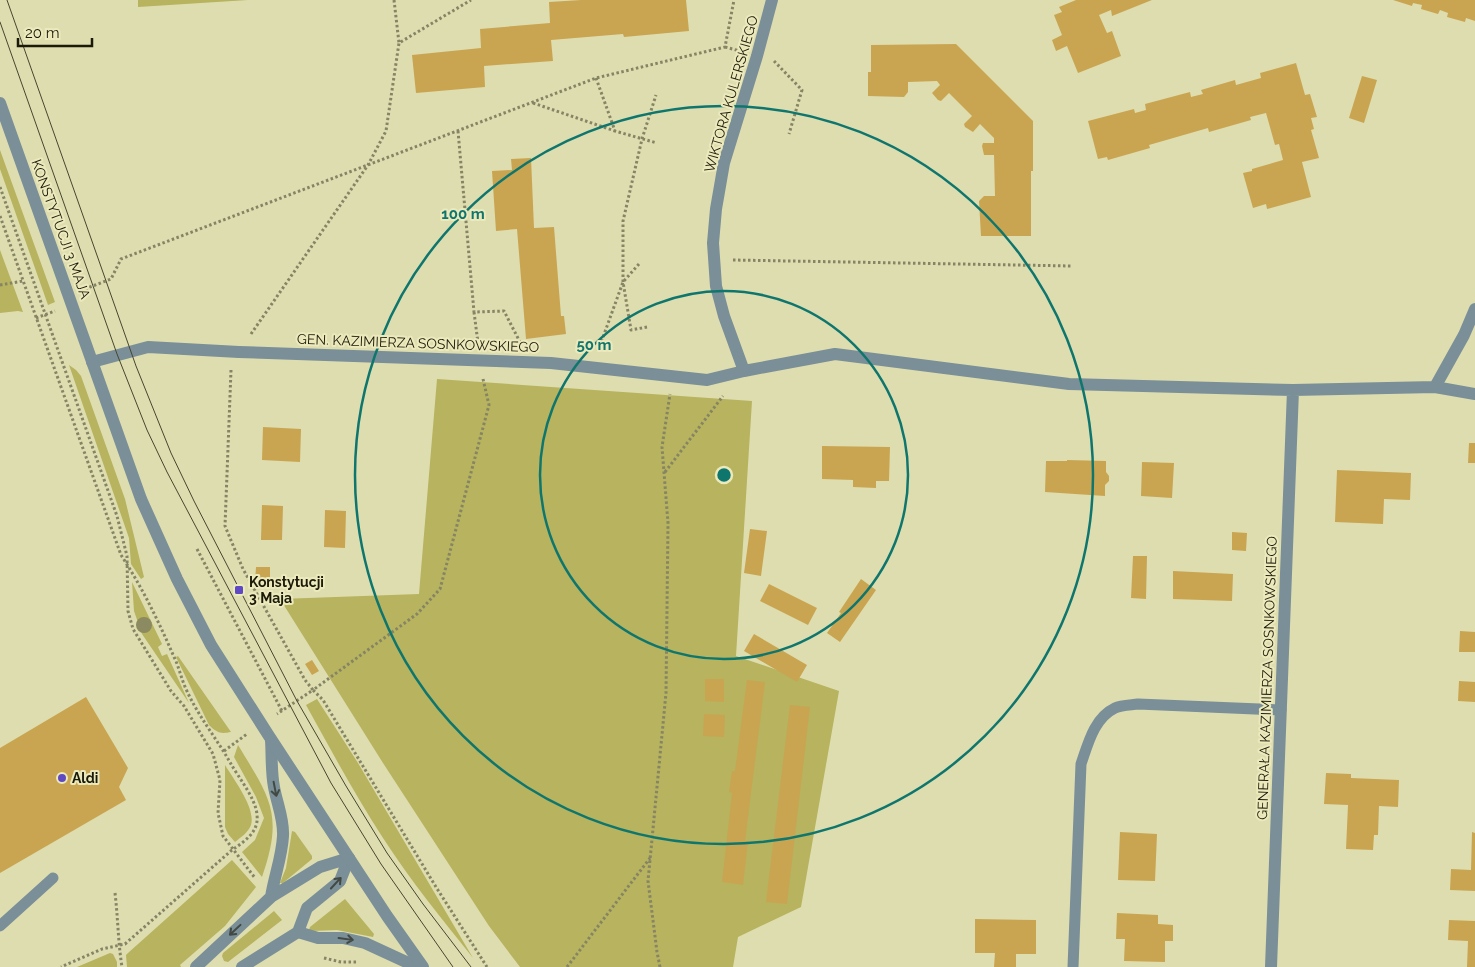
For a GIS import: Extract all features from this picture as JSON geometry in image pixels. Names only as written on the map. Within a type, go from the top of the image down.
[{"type":"street","name":"WIKTORA KULERSKIEGO","points":[[744,371],[724,316],[716,286],[713,243],[716,209],[724,163],[758,56],[772,0]]},
{"type":"street","name":"KONSTYTUCJI 3 MAJA","points":[[0,103],[141,499],[176,580],[211,645],[271,740],[387,916],[424,967]]},
{"type":"street","points":[[1435,386],[1464,335],[1475,309]]},
{"type":"street","name":"GEN. KAZIMIERZA SOSNKOWSKIEGO","points":[[92,362],[148,347],[551,363],[707,380],[744,371]]},
{"type":"street","points":[[744,371],[835,354],[1069,384],[1293,390],[1435,386],[1475,394]]},
{"type":"street","name":"GENERAŁA KAZIMIERZA SOSNKOWSKIEGO","points":[[1271,967],[1293,390]]},
{"type":"street","points":[[271,740],[274,786],[282,816],[283,836],[280,862],[274,877],[271,897]]},
{"type":"street","points":[[196,967],[271,897],[320,866],[349,858]]},
{"type":"street","points":[[242,967],[298,932],[307,908],[340,881],[349,858]]},
{"type":"street","points":[[298,932],[318,938],[343,938],[365,943],[417,967]]},
{"type":"lane","points":[[1073,967],[1081,764],[1089,740],[1100,719],[1115,708],[1138,704],[1281,710]]},
{"type":"lane","points":[[0,926],[53,878]]},
{"type":"path","points":[[308,684],[243,569],[225,526],[231,369],[239,352],[368,164],[386,131],[399,43],[394,0]]},
{"type":"path","points":[[399,43],[471,0]]},
{"type":"path","points":[[725,46],[734,0]]},
{"type":"path","points":[[120,259],[596,78],[725,46],[776,61],[802,90],[789,134]]},
{"type":"path","points":[[596,78],[615,131]]},
{"type":"path","points":[[647,327],[631,330],[623,282],[623,221],[642,139],[656,95]]},
{"type":"path","points":[[532,102],[615,131],[657,143]]},
{"type":"path","points":[[458,131],[474,312],[480,361],[489,405],[440,589],[417,614],[313,690],[323,700],[436,887],[487,967]]},
{"type":"path","points":[[0,188],[117,516],[127,564],[128,610],[133,629],[213,754],[220,780],[218,813],[220,828],[232,850],[260,884]]},
{"type":"path","points":[[0,216],[121,555],[151,607],[198,714],[224,751],[254,804],[257,813],[257,823],[254,832],[247,839],[125,944],[102,949],[61,967]]},
{"type":"path","points":[[714,260],[1072,266]]},
{"type":"path","points":[[598,353],[623,282],[639,264]]},
{"type":"path","points":[[0,285],[23,282]]},
{"type":"path","points":[[474,312],[504,311],[524,349]]},
{"type":"path","points":[[660,967],[648,881],[666,693],[668,523],[662,446],[673,376]]},
{"type":"path","points":[[664,473],[723,396]]},
{"type":"path","points":[[196,549],[282,711]]},
{"type":"path","points":[[567,967],[650,858]]},
{"type":"path","points":[[115,893],[122,967]]},
{"type":"path","points":[[318,955],[341,962],[365,963]]},
{"type":"shaded area","points":[[138,0],[248,0],[138,7]]},
{"type":"shaded area","points":[[0,150],[55,302],[48,305],[0,169]]},
{"type":"shaded area","points":[[0,250],[23,312],[0,313]]},
{"type":"shaded area","points":[[69,365],[81,376],[125,499],[144,577],[141,579],[131,564],[129,538]]},
{"type":"shaded area","points":[[437,379],[752,401],[736,656],[839,691],[801,907],[738,937],[733,967],[520,967],[489,926],[383,763],[280,599],[419,594]]},
{"type":"shaded area","points":[[132,582],[162,644],[158,647],[162,656],[167,654],[189,703],[142,634],[134,611]]},
{"type":"shaded area","points":[[178,656],[231,732],[219,732],[209,725],[176,657]]},
{"type":"shaded area","points":[[317,699],[358,763],[473,958],[404,869],[343,772],[306,705]]},
{"type":"shaded area","points":[[238,745],[265,793],[273,822],[269,855],[262,877],[242,852],[255,840],[264,818],[256,797],[234,757]]},
{"type":"shaded area","points":[[225,765],[243,794],[252,818],[248,830],[235,842],[225,827]]},
{"type":"shaded area","points":[[292,831],[295,832],[312,856],[312,859],[283,883],[280,883],[286,868]]},
{"type":"shaded area","points":[[232,860],[256,887],[225,926],[180,965],[181,967],[127,967],[126,955]]},
{"type":"shaded area","points":[[345,899],[374,934],[373,937],[337,930],[309,930],[310,927]]},
{"type":"shaded area","points":[[274,911],[282,920],[228,962],[224,961],[223,953]]},
{"type":"shaded area","points":[[110,953],[113,954],[117,962],[117,967],[77,967]]},
{"type":"building","points":[[581,0],[686,0],[689,31],[624,37],[623,34],[551,40],[553,61],[484,66],[485,87],[416,93],[412,55],[481,48],[480,29],[550,23],[549,2]]},
{"type":"building","points":[[1076,0],[1152,0],[1112,16],[1111,10],[1099,15],[1107,33],[1112,31],[1121,56],[1078,73],[1067,46],[1056,51],[1052,40],[1062,35],[1054,15],[1062,12],[1059,7]]},
{"type":"building","points":[[1393,0],[1475,0],[1475,21],[1466,18],[1465,22],[1447,17],[1448,13],[1440,10],[1438,14],[1421,9],[1422,5],[1413,3],[1412,6]]},
{"type":"building","points":[[956,44],[1033,121],[1031,236],[981,236],[979,201],[984,196],[995,196],[994,155],[984,155],[982,146],[983,143],[994,143],[994,138],[980,124],[973,132],[965,127],[964,124],[972,116],[949,93],[941,101],[938,100],[932,93],[940,85],[937,81],[908,82],[908,92],[904,97],[868,96],[868,72],[871,72],[871,45]]},
{"type":"building","points":[[1296,63],[1305,95],[1310,94],[1317,117],[1311,118],[1314,129],[1311,130],[1319,158],[1302,162],[1311,197],[1267,209],[1266,204],[1253,208],[1243,173],[1283,160],[1279,144],[1275,145],[1266,113],[1250,117],[1251,120],[1209,132],[1208,128],[1149,145],[1150,148],[1108,160],[1107,157],[1098,159],[1088,121],[1134,109],[1135,113],[1146,110],[1145,104],[1190,92],[1191,97],[1203,94],[1201,90],[1235,80],[1236,85],[1261,78],[1260,73]]},
{"type":"building","points":[[1362,76],[1377,80],[1364,123],[1349,118]]},
{"type":"building","points":[[531,158],[534,228],[554,227],[561,316],[564,316],[566,334],[526,339],[517,229],[496,231],[492,171],[512,170],[511,159]]},
{"type":"building","points":[[263,427],[301,429],[300,462],[262,460]]},
{"type":"building","points":[[1469,443],[1475,443],[1475,463],[1468,463]]},
{"type":"building","points":[[822,446],[890,447],[889,481],[876,481],[876,488],[853,487],[853,480],[822,479]]},
{"type":"building","points":[[1046,461],[1106,461],[1106,472],[1109,476],[1109,481],[1105,485],[1105,496],[1045,492]]},
{"type":"building","points":[[1142,462],[1174,463],[1172,498],[1141,496]]},
{"type":"building","points":[[1337,470],[1411,473],[1410,500],[1384,499],[1383,524],[1335,522]]},
{"type":"building","points":[[262,505],[283,506],[282,540],[261,540]]},
{"type":"building","points":[[325,510],[346,511],[345,548],[324,547]]},
{"type":"building","points":[[750,529],[767,531],[761,576],[744,573]]},
{"type":"building","points":[[1232,532],[1247,533],[1246,551],[1232,550]]},
{"type":"building","points":[[1133,556],[1147,556],[1146,599],[1131,598]]},
{"type":"building","points":[[256,567],[270,567],[270,580],[255,581]]},
{"type":"building","points":[[1173,571],[1233,574],[1232,601],[1173,599]]},
{"type":"building","points":[[861,579],[876,590],[840,642],[827,633]]},
{"type":"building","points":[[769,584],[817,608],[808,625],[760,601]]},
{"type":"building","points":[[1460,631],[1475,632],[1475,652],[1459,652]]},
{"type":"building","points":[[754,634],[807,665],[797,682],[744,651]]},
{"type":"building","points":[[312,660],[319,671],[312,675],[305,664]]},
{"type":"building","points":[[705,679],[724,679],[724,702],[705,701]]},
{"type":"building","points":[[747,680],[765,682],[745,841],[748,841],[743,885],[722,882],[732,793],[729,792],[732,771],[735,771]]},
{"type":"building","points":[[1459,681],[1475,682],[1475,702],[1458,701]]},
{"type":"building","name":"Aldi","points":[[86,697],[128,768],[119,787],[126,800],[0,873],[0,748]]},
{"type":"building","points":[[790,705],[810,707],[787,904],[766,902]]},
{"type":"building","points":[[704,714],[725,715],[724,737],[703,736]]},
{"type":"building","points":[[1326,773],[1351,774],[1351,778],[1399,780],[1398,807],[1379,806],[1378,835],[1374,835],[1373,850],[1346,849],[1348,805],[1324,804]]},
{"type":"building","points":[[1120,832],[1157,834],[1155,881],[1118,880]]},
{"type":"building","points":[[1472,832],[1475,833],[1475,891],[1450,890],[1451,869],[1471,870]]},
{"type":"building","points":[[1117,913],[1158,915],[1158,924],[1173,925],[1173,941],[1165,941],[1165,962],[1124,961],[1125,939],[1116,939]]},
{"type":"building","points":[[975,919],[1036,920],[1036,954],[1016,954],[1016,967],[994,967],[995,953],[975,953]]},
{"type":"building","points":[[1449,920],[1475,921],[1475,967],[1467,967],[1468,941],[1448,940]]},
{"type":"tram line","points":[[7,0],[136,366],[171,453],[194,501],[297,701],[346,786],[387,853],[471,967]]},
{"type":"tram line","points":[[0,22],[117,354],[147,430],[167,472],[331,783],[381,864],[453,967]]},
{"type":"place","name":"Konstytucji 3 Maja","points":[[239,590]]},
{"type":"place","name":"Aldi","points":[[62,778]]}]
